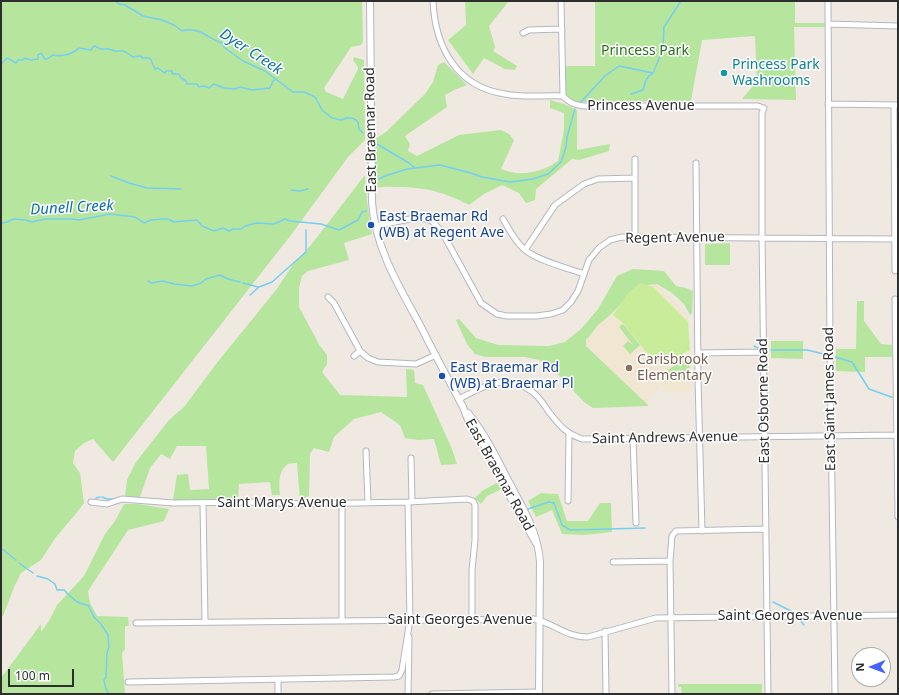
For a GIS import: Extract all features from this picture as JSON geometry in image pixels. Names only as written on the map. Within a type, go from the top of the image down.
[{"type":"street","name":"East Braemar Road","points":[[370,1],[372,202],[375,226],[380,246],[388,265],[463,407],[468,420],[488,451],[504,486],[536,543],[540,562],[539,693]]},
{"type":"street","name":"Princess Avenue","points":[[433,1],[436,27],[442,46],[454,65],[467,78],[497,93],[517,96],[563,96],[567,101],[575,105],[584,106],[758,106],[764,108]]},
{"type":"street","points":[[561,1],[563,96]]},
{"type":"street","name":"East Saint James Road","points":[[828,1],[830,436],[835,694]]},
{"type":"street","points":[[828,24],[898,26]]},
{"type":"street","points":[[522,33],[529,30],[562,29]]},
{"type":"street","points":[[828,104],[896,105],[896,239],[894,271]]},
{"type":"street","name":"East Osborne Road","points":[[764,108],[762,113],[762,238],[768,694]]},
{"type":"street","points":[[635,159],[635,237]]},
{"type":"street","points":[[696,164],[699,437],[702,531]]},
{"type":"street","points":[[525,250],[554,205],[584,184],[598,179],[635,178]]},
{"type":"street","name":"Regent Avenue","points":[[375,226],[416,218],[426,218],[432,221],[442,232],[481,303],[497,314],[507,316],[536,316],[551,314],[562,310],[571,302],[578,292],[589,260],[599,248],[610,240],[622,237],[896,239]]},
{"type":"street","points":[[503,219],[516,240],[525,250],[534,256],[584,274]]},
{"type":"street","points":[[328,297],[334,303],[360,351],[368,358],[378,362],[416,364],[436,356]]},
{"type":"street","points":[[895,299],[898,517]]},
{"type":"street","points":[[354,356],[360,351]]},
{"type":"street","points":[[698,353],[764,352]]},
{"type":"street","points":[[459,400],[491,384],[506,382],[514,383],[532,391],[569,434],[568,501]]},
{"type":"street","name":"Saint Andrews Avenue","points":[[569,434],[582,439],[897,435]]},
{"type":"street","points":[[633,438],[636,523]]},
{"type":"street","points":[[366,451],[368,503]]},
{"type":"street","points":[[408,694],[411,458]]},
{"type":"street","name":"Saint Marys Avenue","points":[[91,502],[107,504],[122,500],[172,503],[368,503],[464,498],[472,501],[475,505],[475,540],[472,570],[472,619]]},
{"type":"street","points":[[204,503],[204,622]]},
{"type":"street","points":[[342,503],[342,621]]},
{"type":"street","points":[[672,694],[670,561],[672,536],[676,531],[766,529]]},
{"type":"street","points":[[613,562],[670,561]]},
{"type":"street","name":"Saint Georges Avenue","points":[[136,623],[342,621],[410,623],[472,619],[534,619],[540,620],[572,635],[588,637],[605,631],[656,618],[898,615]]},
{"type":"street","points":[[128,682],[394,678],[399,676],[402,670],[410,623]]},
{"type":"street","points":[[605,631],[606,694]]},
{"type":"street","points":[[278,680],[278,694]]},
{"type":"street","points":[[432,694],[539,693]]},
{"type":"shaded area","points":[[652,279],[688,315],[692,392],[665,392],[663,385],[660,386],[646,404],[582,341],[634,282]]},
{"type":"green space","points":[[1,1],[362,1],[363,42],[361,45],[351,47],[324,88],[326,92],[343,99],[358,69],[353,60],[354,57],[364,60],[365,140],[348,157],[291,235],[113,462],[93,439],[84,443],[75,451],[73,463],[80,473],[84,503],[56,537],[41,560],[21,573],[3,616],[1,617]]},
{"type":"green space","points":[[465,1],[509,1],[489,26],[495,47],[493,51],[517,66],[515,70],[505,69],[484,58],[473,74],[448,40],[466,25]]},
{"type":"green space","name":"Princess Park","points":[[595,1],[795,1],[795,23],[828,23],[829,27],[794,27],[796,100],[742,99],[757,81],[755,36],[702,40],[691,101],[575,102],[568,99],[566,95],[566,66],[595,66]]},
{"type":"green space","points":[[444,62],[467,85],[445,95],[447,107],[405,136],[410,144],[408,151],[417,156],[459,135],[501,130],[509,134],[514,140],[501,169],[516,173],[538,171],[558,161],[564,130],[564,113],[550,108],[550,100],[577,110],[577,150],[610,144],[609,151],[579,160],[572,159],[536,189],[535,200],[526,203],[519,193],[502,185],[484,194],[469,205],[444,194],[427,190],[409,187],[376,188],[374,140],[387,131],[425,94],[433,82],[438,65]]},
{"type":"green space","points":[[365,175],[372,234],[344,243],[349,260],[308,271],[302,276],[299,288],[299,307],[320,346],[327,355],[327,364],[322,372],[340,395],[407,397],[406,369],[414,370],[415,383],[423,385],[452,449],[457,464],[441,465],[434,439],[418,440],[405,438],[400,425],[381,412],[354,419],[334,437],[329,452],[314,448],[310,454],[309,496],[300,501],[297,463],[288,464],[282,470],[279,482],[280,495],[272,495],[270,482],[239,484],[238,499],[173,500],[177,475],[188,474],[190,490],[209,489],[206,446],[177,446],[170,459],[161,454],[150,468],[140,497],[125,497],[127,480],[136,462],[169,420],[184,407],[216,364],[276,290],[294,263],[311,245]]},
{"type":"green space","points":[[730,243],[730,265],[705,265],[705,244]]},
{"type":"green space","points":[[633,269],[664,271],[676,286],[693,291],[692,313],[690,315],[684,304],[672,293],[657,284],[638,286],[610,315],[598,325],[586,340],[586,346],[648,406],[593,408],[584,402],[552,368],[539,360],[525,357],[486,357],[475,354],[467,344],[456,320],[459,319],[476,338],[498,345],[549,346],[565,342],[582,328],[598,309],[617,276]]},
{"type":"green space","points":[[640,283],[653,287],[688,322],[690,350],[664,363],[652,359],[622,322],[613,315],[628,293]]},
{"type":"green space","points":[[857,301],[864,301],[864,321],[881,344],[892,345],[892,357],[865,357],[865,372],[836,371],[836,349],[856,349]]},
{"type":"green space","points":[[623,324],[640,345],[630,354],[623,346],[628,341],[634,346],[619,327]]},
{"type":"green space","points":[[771,341],[803,341],[803,359],[771,358]]},
{"type":"green space","points":[[682,354],[691,363],[688,374],[665,382],[664,379],[678,375],[670,376],[668,370],[679,362],[681,370],[680,362],[676,358],[669,363],[666,359]]},
{"type":"green space","points":[[498,482],[502,489],[487,496],[481,504],[475,498],[482,491]]},
{"type":"green space","points":[[541,493],[558,494],[567,521],[588,521],[600,503],[611,503],[612,532],[584,535],[562,534],[552,510],[536,517],[528,501]]},
{"type":"green space","points":[[124,504],[138,504],[169,509],[164,521],[128,530],[88,591],[90,603],[97,616],[128,617],[129,626],[125,626],[125,649],[122,653],[125,694],[1,694],[1,678],[41,624],[41,632],[49,621],[57,605],[84,576],[105,534],[115,521]]},
{"type":"green space","points":[[678,684],[762,684],[762,694],[682,694],[681,687],[678,687]]},
{"type":"waterway","name":"Dyer Creek","points":[[115,1],[143,16],[162,20],[174,25],[182,31],[198,31],[222,43],[225,48],[243,61],[265,71],[293,92],[304,92],[315,97],[322,110],[332,118],[341,120],[352,118],[356,120],[358,122],[359,129],[363,133]]},
{"type":"waterway","points":[[580,103],[605,76],[619,66],[653,73],[663,49],[664,27],[681,1]]},
{"type":"waterway","points":[[1,64],[7,58],[16,63],[18,60],[23,60],[25,58],[31,60],[38,59],[38,55],[41,53],[45,59],[47,59],[53,55],[60,56],[71,53],[79,48],[91,50],[94,46],[101,49],[124,51],[133,57],[141,56],[142,58],[150,58],[155,69],[158,68],[165,73],[166,71],[172,71],[172,74],[179,74],[187,84],[197,84],[199,87],[204,86],[209,88],[214,84],[224,88],[235,89],[240,87],[252,90],[270,88],[273,81],[276,79]]},
{"type":"waterway","points":[[631,94],[643,90],[647,78],[652,74]]},
{"type":"waterway","points":[[379,179],[407,169],[440,165],[482,177],[510,182],[533,179],[548,174],[561,162],[575,109]]},
{"type":"waterway","points":[[377,144],[415,168]]},
{"type":"waterway","points":[[111,176],[147,188],[181,189]]},
{"type":"waterway","points":[[291,190],[300,191],[308,189]]},
{"type":"waterway","name":"Dunell Creek","points":[[1,223],[14,219],[31,222],[46,219],[79,220],[110,214],[135,217],[144,223],[151,220],[163,219],[168,219],[174,222],[197,220],[202,226],[214,231],[223,228],[229,231],[233,229],[241,229],[245,226],[256,223],[274,224],[285,219],[290,221],[321,224],[339,230],[358,220],[362,212],[366,211]]},
{"type":"waterway","points":[[250,295],[259,287],[272,282],[306,252],[306,230]]},
{"type":"waterway","points":[[151,283],[163,281],[192,286],[201,283],[206,279],[220,275],[240,282]]},
{"type":"waterway","points":[[243,283],[258,287]]},
{"type":"waterway","points":[[754,346],[762,350]]},
{"type":"waterway","points":[[771,350],[807,350],[828,355]]},
{"type":"waterway","points":[[835,357],[852,362],[869,389],[894,398]]},
{"type":"waterway","points":[[96,498],[100,497]]},
{"type":"waterway","points":[[102,497],[107,499],[116,499]]},
{"type":"waterway","points":[[528,509],[549,502],[554,503],[562,525],[570,530],[645,528]]},
{"type":"waterway","points":[[1,548],[16,560]]},
{"type":"waterway","points":[[19,563],[33,573]]},
{"type":"waterway","points":[[37,576],[48,579],[55,584],[57,590],[64,590],[78,602],[88,605],[94,617],[101,624],[108,635],[109,647],[107,653],[106,677],[104,680],[109,694]]},
{"type":"waterway","points":[[773,602],[793,613]]},
{"type":"waterway","points":[[800,620],[804,625]]},
{"type":"place","name":"Princess Park Washrooms","points":[[724,73]]},
{"type":"place","name":"East Braemar Rd (WB) at Regent Ave","points":[[371,225]]},
{"type":"place","name":"Carisbrook Elementary","points":[[629,368]]},
{"type":"place","name":"East Braemar Rd (WB) at Braemar Pl","points":[[442,376]]}]
